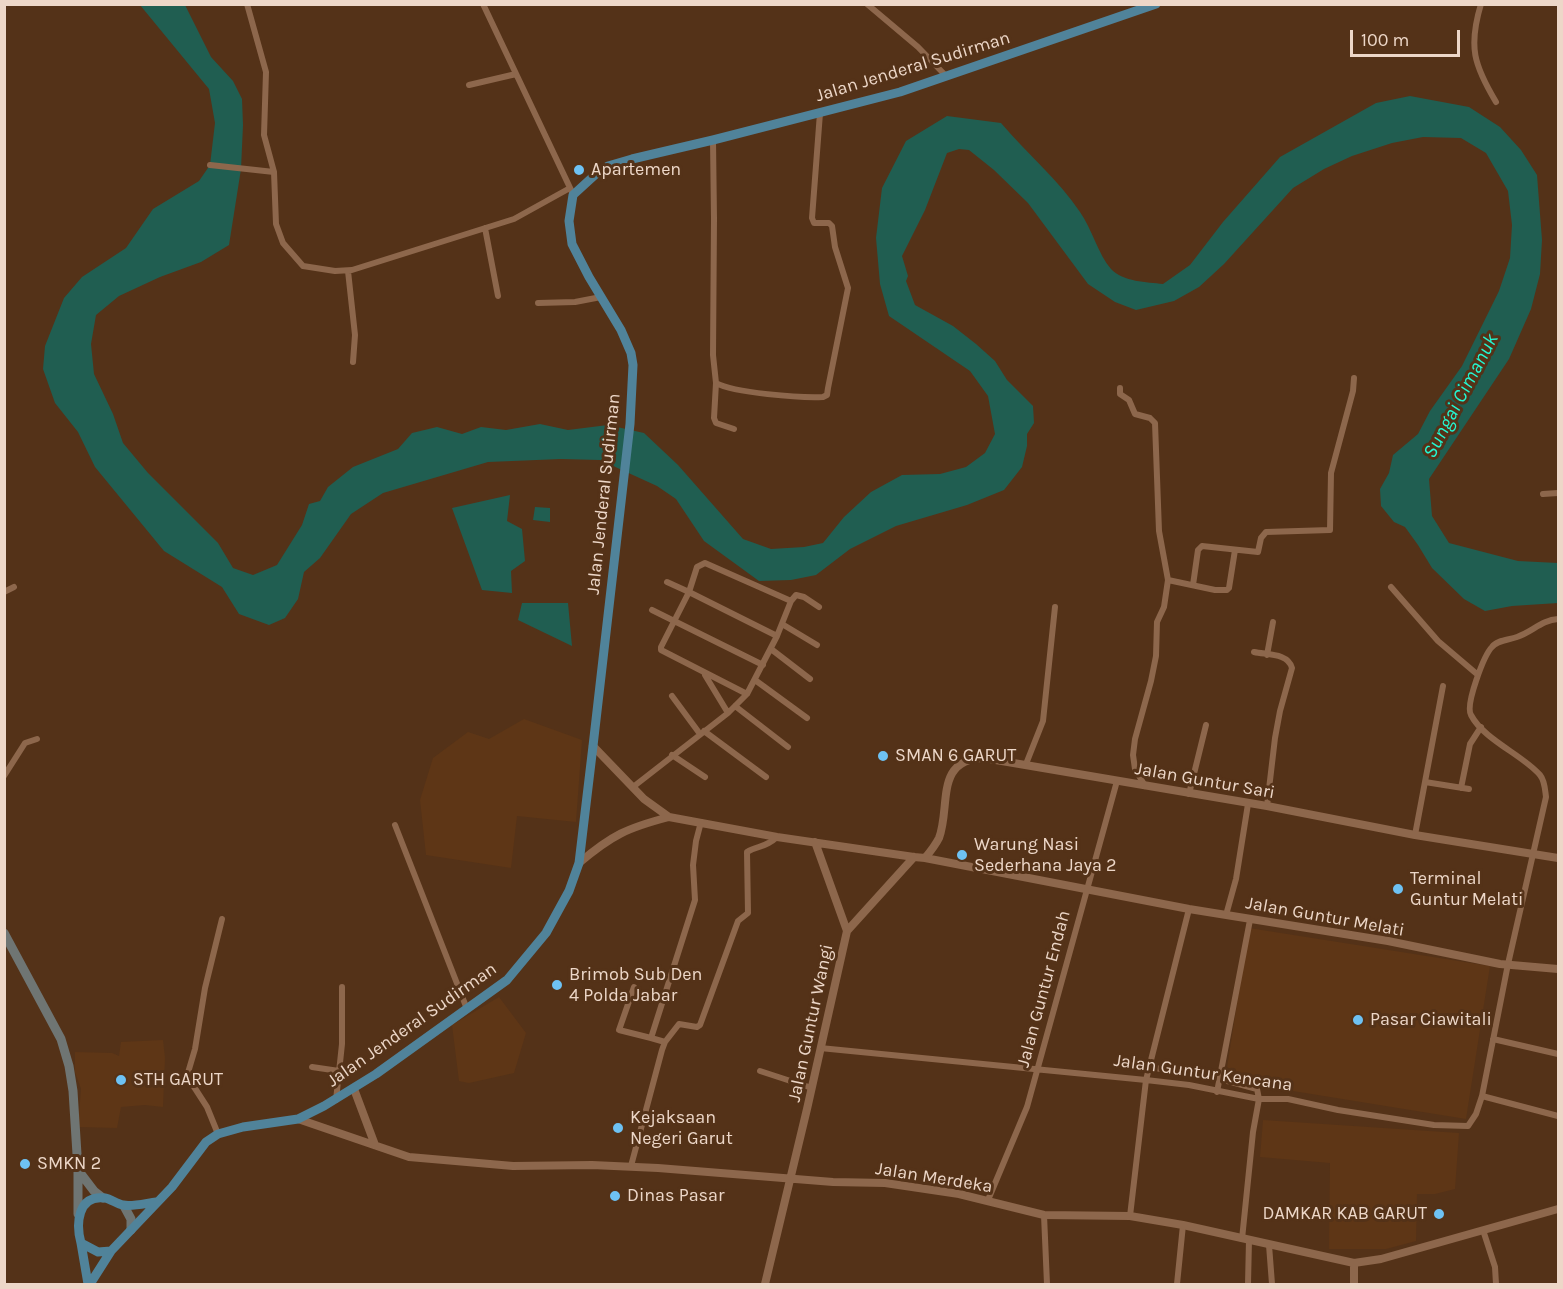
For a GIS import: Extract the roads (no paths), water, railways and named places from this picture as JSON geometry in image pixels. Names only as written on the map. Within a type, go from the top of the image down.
[{"type":"main road","name":"Jalan Jenderal Sudirman","points":[[131,1230],[172,1187],[206,1142],[218,1134],[243,1127],[298,1119],[336,1100],[507,980],[546,933],[569,891],[579,863],[630,424],[633,364],[621,330],[572,244],[569,221],[572,192],[608,166],[900,92],[1134,9],[1156,4]]},
{"type":"main road","points":[[4,933],[61,1040],[65,1052],[73,1091],[78,1170],[77,1224],[88,1284]]},
{"type":"main road","points":[[78,1170],[94,1191],[103,1198],[124,1206],[156,1202]]},
{"type":"main road","points":[[78,1214],[89,1202],[103,1198]]},
{"type":"main road","points":[[88,1284],[111,1251],[131,1230],[131,1219],[124,1206]]},
{"type":"main road","points":[[81,1243],[98,1252],[111,1251]]},
{"type":"street","points":[[248,4],[267,72],[264,135],[273,172],[276,224],[280,237],[303,266],[335,271],[348,271],[514,219],[572,192],[483,4]]},
{"type":"street","points":[[867,4],[918,47],[946,76]]},
{"type":"street","points":[[1481,4],[1473,39],[1474,51],[1479,72],[1496,102]]},
{"type":"street","points":[[469,85],[516,74]]},
{"type":"street","points":[[716,383],[727,387],[774,394],[816,397],[827,395],[848,288],[835,247],[832,226],[829,223],[815,223],[812,218],[820,112]]},
{"type":"street","points":[[713,140],[713,355],[716,383],[714,418],[716,423],[734,429]]},
{"type":"street","points":[[210,165],[273,172]]},
{"type":"street","points":[[485,228],[498,296]]},
{"type":"street","points":[[348,271],[355,335],[353,362]]},
{"type":"street","points":[[538,303],[575,302],[601,297]]},
{"type":"street","points":[[1193,585],[1195,563],[1200,547],[1258,552],[1266,532],[1330,530],[1331,473],[1353,391],[1354,378]]},
{"type":"street","points":[[1120,388],[1120,394],[1130,400],[1134,414],[1150,417],[1155,423],[1159,531],[1168,580],[1164,607],[1157,622],[1156,656],[1133,755],[1135,769],[1145,786]]},
{"type":"street","points":[[1543,494],[1558,493]]},
{"type":"street","points":[[1168,580],[1227,591],[1234,550]]},
{"type":"street","points":[[747,694],[662,650],[661,647],[689,592],[697,567],[705,563],[791,601]]},
{"type":"street","points":[[667,582],[777,636]]},
{"type":"street","points":[[4,592],[14,587]]},
{"type":"street","points":[[1391,587],[1438,641],[1478,675]]},
{"type":"street","points":[[633,787],[728,713],[747,694],[771,650],[795,596],[799,595],[819,607]]},
{"type":"street","points":[[1026,764],[1043,721],[1055,608]]},
{"type":"street","points":[[652,610],[763,665]]},
{"type":"street","points":[[1558,619],[1539,624],[1521,635],[1494,644],[1478,675],[1469,710],[1472,718],[1498,743],[1541,776],[1546,797],[1508,964],[1482,1096],[1558,1116]]},
{"type":"street","points":[[1267,655],[1273,622]]},
{"type":"street","points":[[782,624],[817,645]]},
{"type":"street","points":[[771,650],[810,678]]},
{"type":"street","points":[[1254,652],[1285,658],[1291,663],[1292,668],[1275,738],[1267,806]]},
{"type":"street","points":[[704,673],[728,713]]},
{"type":"street","points":[[755,680],[807,718]]},
{"type":"street","points":[[1415,835],[1443,686]]},
{"type":"street","points":[[672,696],[702,733],[766,777]]},
{"type":"street","points":[[735,706],[788,747]]},
{"type":"street","points":[[1190,794],[1206,725]]},
{"type":"street","points":[[1461,788],[1470,744],[1481,727]]},
{"type":"street","points":[[4,776],[25,743],[37,739]]},
{"type":"street","points":[[593,746],[655,809],[669,818]]},
{"type":"street","points":[[672,755],[705,777]]},
{"type":"street","name":"Jalan Guntur Sari","points":[[925,858],[934,848],[939,837],[947,782],[953,771],[964,761],[975,758],[1026,764],[1267,806],[1415,835],[1508,848],[1558,858]]},
{"type":"street","name":"Jalan Guntur Endah","points":[[988,1200],[1024,1115],[1117,781]]},
{"type":"street","points":[[1425,782],[1470,789]]},
{"type":"street","points":[[1226,915],[1236,879],[1248,804]]},
{"type":"street","points":[[579,863],[604,842],[633,827],[669,818],[777,837],[925,858]]},
{"type":"street","points":[[651,1038],[695,900],[693,865],[696,841],[702,822]]},
{"type":"street","points":[[395,825],[467,1008]]},
{"type":"street","points":[[631,1166],[665,1042],[680,1024],[697,1027],[700,1025],[738,920],[747,913],[747,852],[768,845],[777,837]]},
{"type":"street","name":"Jalan Guntur Wangi","points":[[765,1284],[847,930],[815,842]]},
{"type":"street","points":[[847,930],[914,857]]},
{"type":"street","name":"Jalan Guntur Melati","points":[[925,858],[1250,920],[1388,941],[1508,964],[1558,969]]},
{"type":"street","points":[[1130,1216],[1146,1080],[1189,909]]},
{"type":"street","points":[[218,1134],[207,1107],[187,1076],[195,1049],[205,988],[222,919]]},
{"type":"street","points":[[1217,1092],[1250,920]]},
{"type":"street","points":[[336,1100],[342,1044],[342,987]]},
{"type":"street","points":[[634,987],[619,1030],[665,1042]]},
{"type":"street","points":[[1493,1039],[1558,1054]]},
{"type":"street","name":"Jalan Guntur Kencana","points":[[820,1048],[1189,1085],[1259,1099],[1288,1099],[1410,1121],[1459,1126],[1468,1126],[1473,1121],[1482,1096]]},
{"type":"street","points":[[312,1067],[339,1071]]},
{"type":"street","points":[[1149,1067],[1256,1087],[1259,1099],[1253,1132],[1245,1239],[1248,1284]]},
{"type":"street","points":[[760,1071],[812,1088]]},
{"type":"street","points":[[354,1089],[375,1144]]},
{"type":"street","name":"Jalan Merdeka","points":[[298,1119],[410,1157],[513,1166],[631,1166],[834,1182],[885,1183],[988,1200],[1044,1215],[1130,1216],[1183,1225],[1354,1263],[1381,1259],[1558,1209]]},
{"type":"street","points":[[1044,1215],[1047,1284]]},
{"type":"street","points":[[1177,1284],[1183,1225]]},
{"type":"street","points":[[1484,1230],[1496,1284]]},
{"type":"street","points":[[1269,1245],[1272,1284]]},
{"type":"street","points":[[1354,1263],[1354,1284]]},
{"type":"water","name":"Sungai Cimanuk","points":[[140,5],[185,5],[211,57],[233,81],[242,99],[241,169],[229,245],[201,262],[160,277],[119,296],[96,315],[91,344],[94,374],[113,414],[123,443],[148,473],[218,543],[233,568],[253,575],[277,565],[302,525],[309,504],[320,501],[328,487],[353,467],[398,449],[412,433],[437,427],[462,434],[481,427],[506,430],[540,424],[568,430],[608,425],[644,433],[678,465],[743,539],[771,549],[823,543],[844,517],[871,492],[902,475],[940,474],[966,467],[985,453],[995,434],[988,396],[970,371],[889,316],[880,284],[876,238],[882,188],[906,141],[947,116],[1001,123],[1071,200],[1111,269],[1122,277],[1163,284],[1190,265],[1223,222],[1280,157],[1376,103],[1410,96],[1469,107],[1500,127],[1521,150],[1537,175],[1542,240],[1540,274],[1531,309],[1509,359],[1429,479],[1432,516],[1449,543],[1518,561],[1558,563],[1558,603],[1512,606],[1485,611],[1464,599],[1432,568],[1405,527],[1394,522],[1381,506],[1380,489],[1389,473],[1393,455],[1418,434],[1430,411],[1462,366],[1499,291],[1510,258],[1512,225],[1508,191],[1486,153],[1461,138],[1423,137],[1392,143],[1352,156],[1324,169],[1293,188],[1224,264],[1199,287],[1174,301],[1136,310],[1115,302],[1088,284],[1028,203],[994,170],[969,150],[959,149],[947,153],[925,210],[902,256],[908,276],[906,281],[915,305],[953,326],[976,344],[995,361],[1007,380],[1033,406],[1034,423],[1027,434],[1022,467],[1004,490],[967,505],[896,526],[850,549],[816,575],[791,580],[759,581],[704,541],[676,499],[657,486],[600,460],[488,462],[383,493],[351,514],[320,558],[304,572],[298,599],[285,618],[269,625],[239,614],[222,587],[164,551],[95,467],[78,432],[55,403],[43,369],[45,346],[64,298],[82,277],[126,248],[153,209],[199,181],[210,165],[215,123],[209,89]]},
{"type":"water","points":[[510,495],[507,521],[522,529],[525,561],[511,571],[512,593],[482,590],[452,508]]},
{"type":"water","points":[[535,507],[550,508],[550,522],[533,520]]},
{"type":"water","points":[[522,603],[568,603],[572,646],[518,620]]},
{"type":"place","name":"Apartemen","points":[[579,170]]},
{"type":"place","name":"SMAN 6 GARUT","points":[[883,756]]},
{"type":"place","name":"Warung Nasi Sederhana Jaya 2","points":[[962,855]]},
{"type":"place","name":"Terminal Guntur Melati","points":[[1398,889]]},
{"type":"place","name":"Brimob Sub Den 4 Polda Jabar","points":[[557,985]]},
{"type":"place","name":"Pasar Ciawitali","points":[[1358,1020]]},
{"type":"place","name":"STH GARUT","points":[[121,1080]]},
{"type":"place","name":"Kejaksaan Negeri Garut","points":[[618,1128]]},
{"type":"place","name":"SMKN 2","points":[[25,1164]]},
{"type":"place","name":"Dinas Pasar","points":[[615,1196]]},
{"type":"place","name":"DAMKAR KAB GARUT","points":[[1439,1214]]}]
